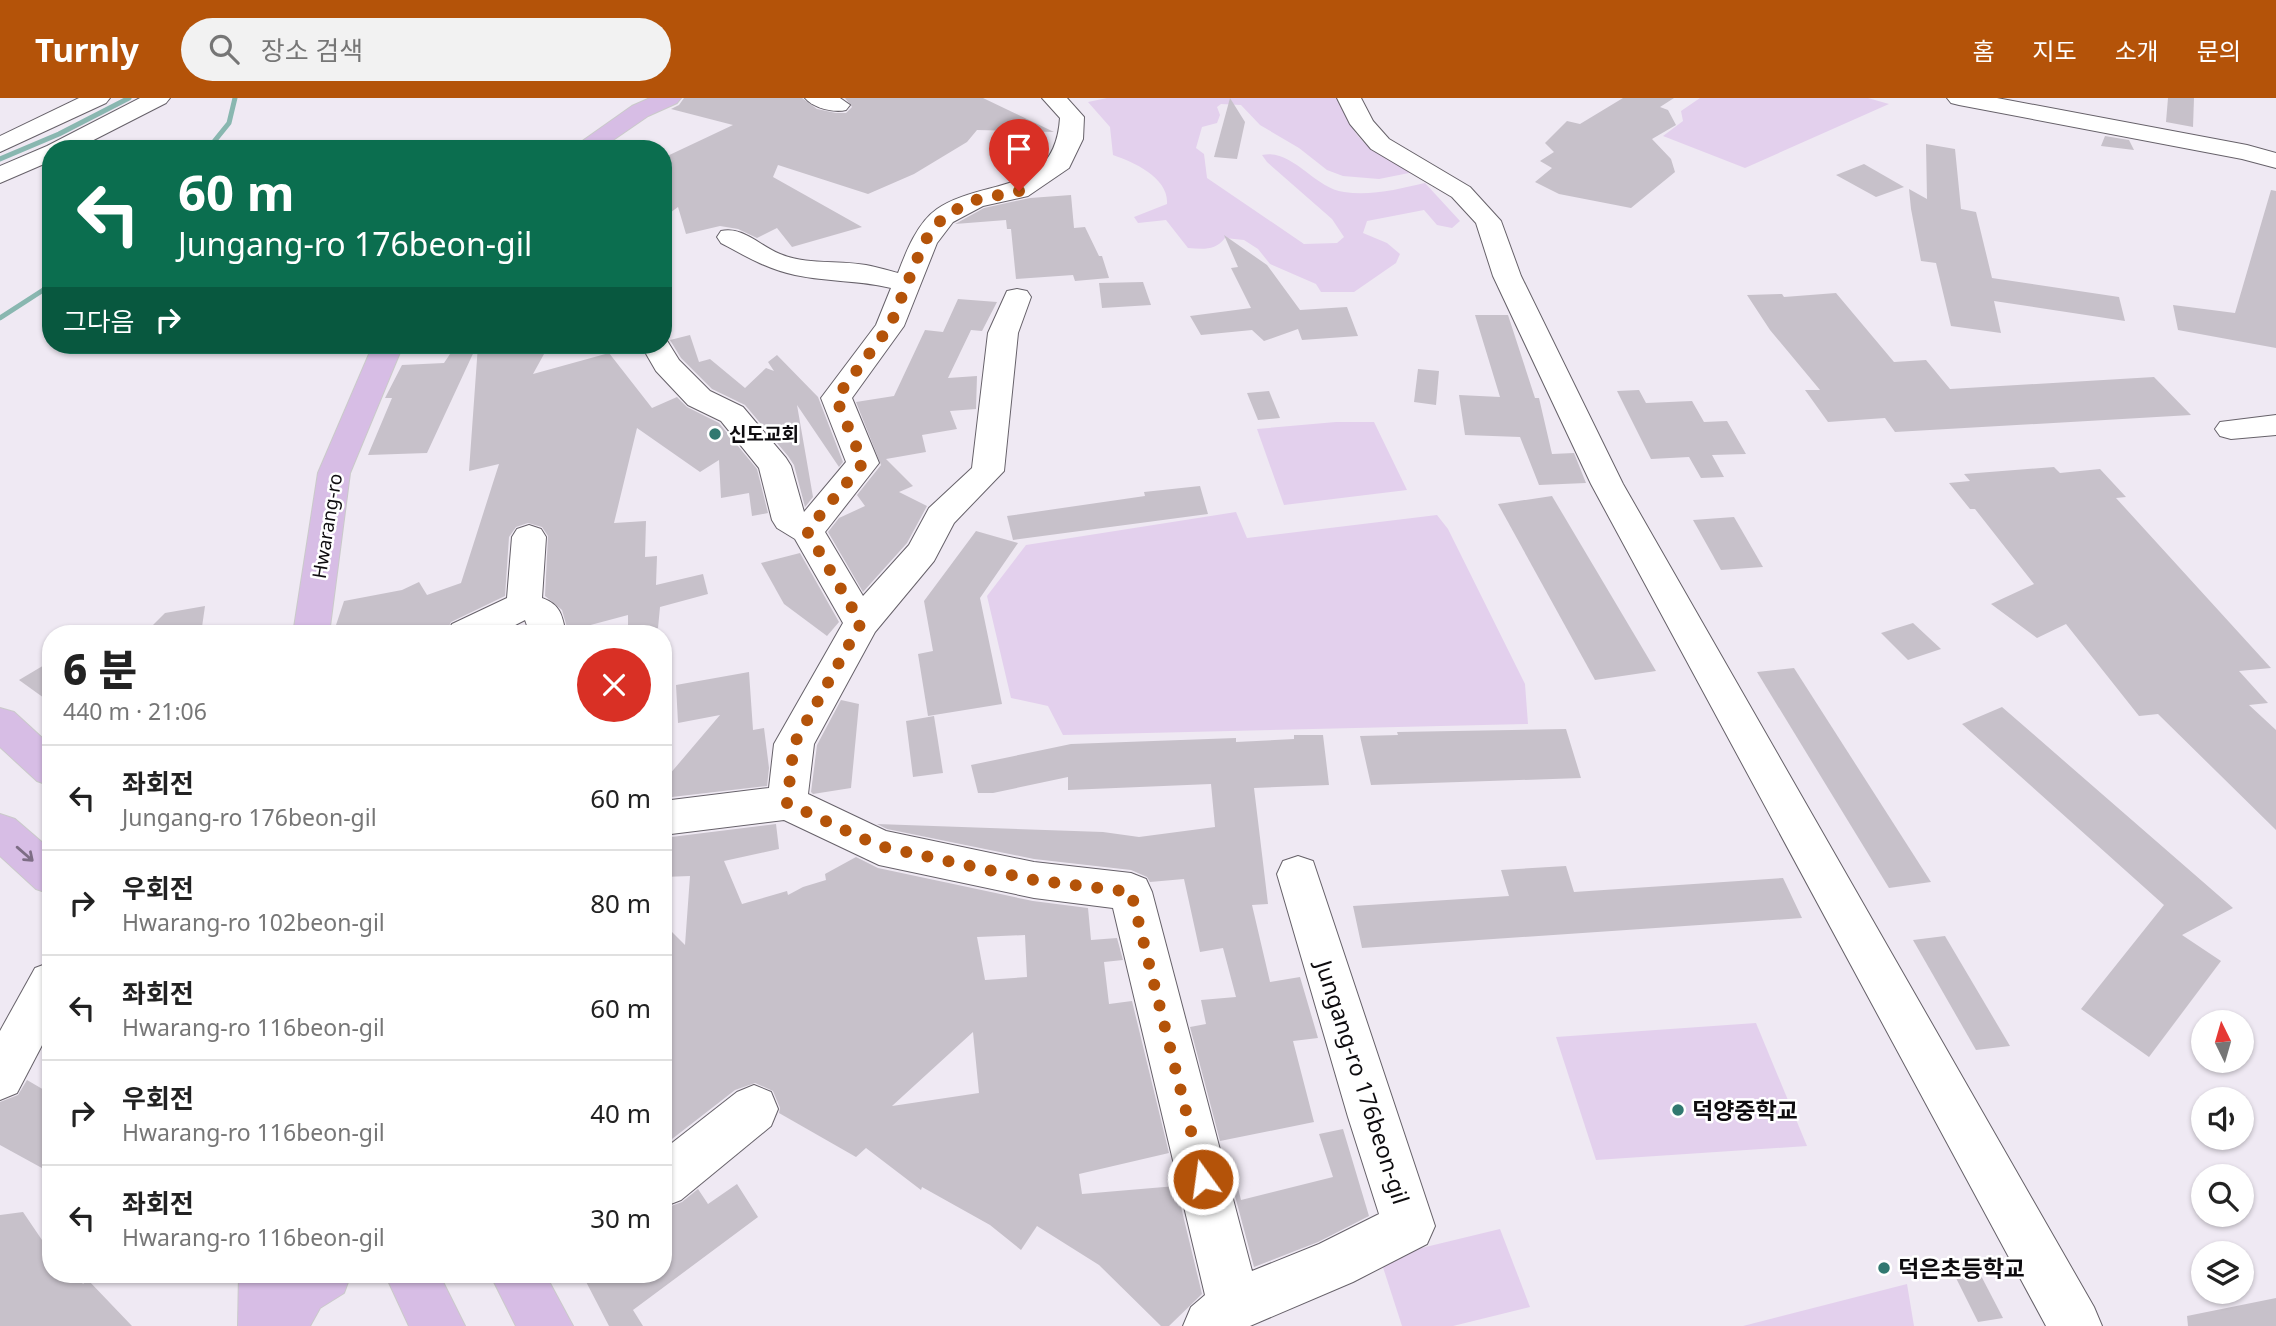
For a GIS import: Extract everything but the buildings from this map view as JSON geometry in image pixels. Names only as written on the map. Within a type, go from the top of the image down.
[{"type":"main road","points":[[596,140],[640,111],[669,98]]},
{"type":"main road","name":"Hwarang-ro","points":[[312,625],[334,472],[384,354]]},
{"type":"main road","points":[[0,723],[42,763]]},
{"type":"main road","points":[[0,831],[42,868]]},
{"type":"main road","points":[[265,1283],[265,1326]]},
{"type":"main road","points":[[281,1326],[302,1289],[312,1283]]},
{"type":"street","points":[[0,145],[98,98]]},
{"type":"street","points":[[75,140],[158,98]]},
{"type":"street","points":[[807,531],[863,463],[836,398],[890,326],[924,242],[944,216],[975,200],[1019,191],[1060,163],[1071,139],[1072,117],[1054,98]]},
{"type":"street","points":[[1349,98],[1362,124],[1380,144],[1461,192],[1488,221],[1507,276],[1607,484],[2075,1326]]},
{"type":"street","points":[[1959,98],[2241,151],[2276,160]]},
{"type":"street","points":[[0,175],[42,156]]},
{"type":"street","points":[[730,237],[769,259],[797,268],[865,273],[907,284]]},
{"type":"street","points":[[672,817],[787,803],[794,744],[861,623],[922,552],[941,516],[988,471],[1003,333],[1017,297]]},
{"type":"street","points":[[661,354],[667,365],[699,398],[732,414],[775,466],[789,520],[807,531],[861,623]]},
{"type":"street","points":[[2231,429],[2276,425]]},
{"type":"street","points":[[524,606],[529,537]]},
{"type":"street","points":[[484,625],[524,606],[544,613],[546,625]]},
{"type":"street","points":[[0,745],[42,766]]},
{"type":"street","name":"Jungang-ro 176beon-gil","points":[[787,803],[879,846],[1034,880],[1131,892],[1222,1315],[1335,1264],[1409,1226],[1372,1116],[1298,874]]},
{"type":"street","points":[[0,1077],[42,1000]]},
{"type":"street","points":[[672,1175],[754,1109]]},
{"type":"shaded area","points":[[1107,98],[1337,98],[1352,127],[1366,145],[1414,172],[1379,179],[1343,176],[1327,170],[1299,148],[1260,125],[1241,105],[1221,104],[1217,107],[1220,115],[1217,123],[1202,127],[1196,148],[1204,154],[1207,178],[1304,244],[1337,243],[1344,237],[1332,219],[1262,155],[1283,157],[1323,184],[1344,192],[1395,190],[1425,183],[1460,221],[1452,228],[1437,225],[1424,210],[1367,221],[1363,233],[1387,243],[1400,254],[1396,263],[1354,292],[1321,292],[1316,284],[1270,264],[1258,249],[1244,240],[1225,238],[1213,247],[1188,248],[1166,220],[1138,223],[1134,217],[1167,204],[1166,195],[1162,186],[1149,172],[1113,155],[1110,127],[1088,102]]},
{"type":"shaded area","points":[[1700,98],[1868,98],[1889,104],[1745,168],[1663,136],[1683,121],[1681,111]]},
{"type":"shaded area","points":[[1336,422],[1374,422],[1407,490],[1284,505],[1257,429]]},
{"type":"shaded area","points":[[1236,512],[1247,538],[1437,515],[1448,529],[1525,684],[1528,724],[1063,735],[1048,706],[1011,698],[987,596],[1026,545]]},
{"type":"shaded area","points":[[1756,1023],[1807,1146],[1596,1160],[1556,1037]]},
{"type":"shaded area","points":[[1500,1229],[1530,1307],[1453,1326],[1402,1326],[1380,1258]]},
{"type":"shaded area","points":[[1907,1284],[1914,1326],[1743,1326]]},
{"type":"waterway","points":[[45,140],[129,98]]},
{"type":"waterway","points":[[215,140],[229,123],[235,98]]},
{"type":"waterway","points":[[0,159],[42,141]]},
{"type":"waterway","points":[[0,318],[42,291]]},
{"type":"place","name":"신도교회","points":[[715,434]]},
{"type":"place","name":"덕양중학교","points":[[1678,1110]]},
{"type":"place","name":"덕은초등학교","points":[[1884,1268]]},
{"type":"route","points":[[1019,191],[975,200],[944,216],[924,242],[890,326],[836,398],[863,463],[807,531],[861,623],[794,744],[787,803],[879,846],[1034,880],[1131,892],[1203,1179]]}]
